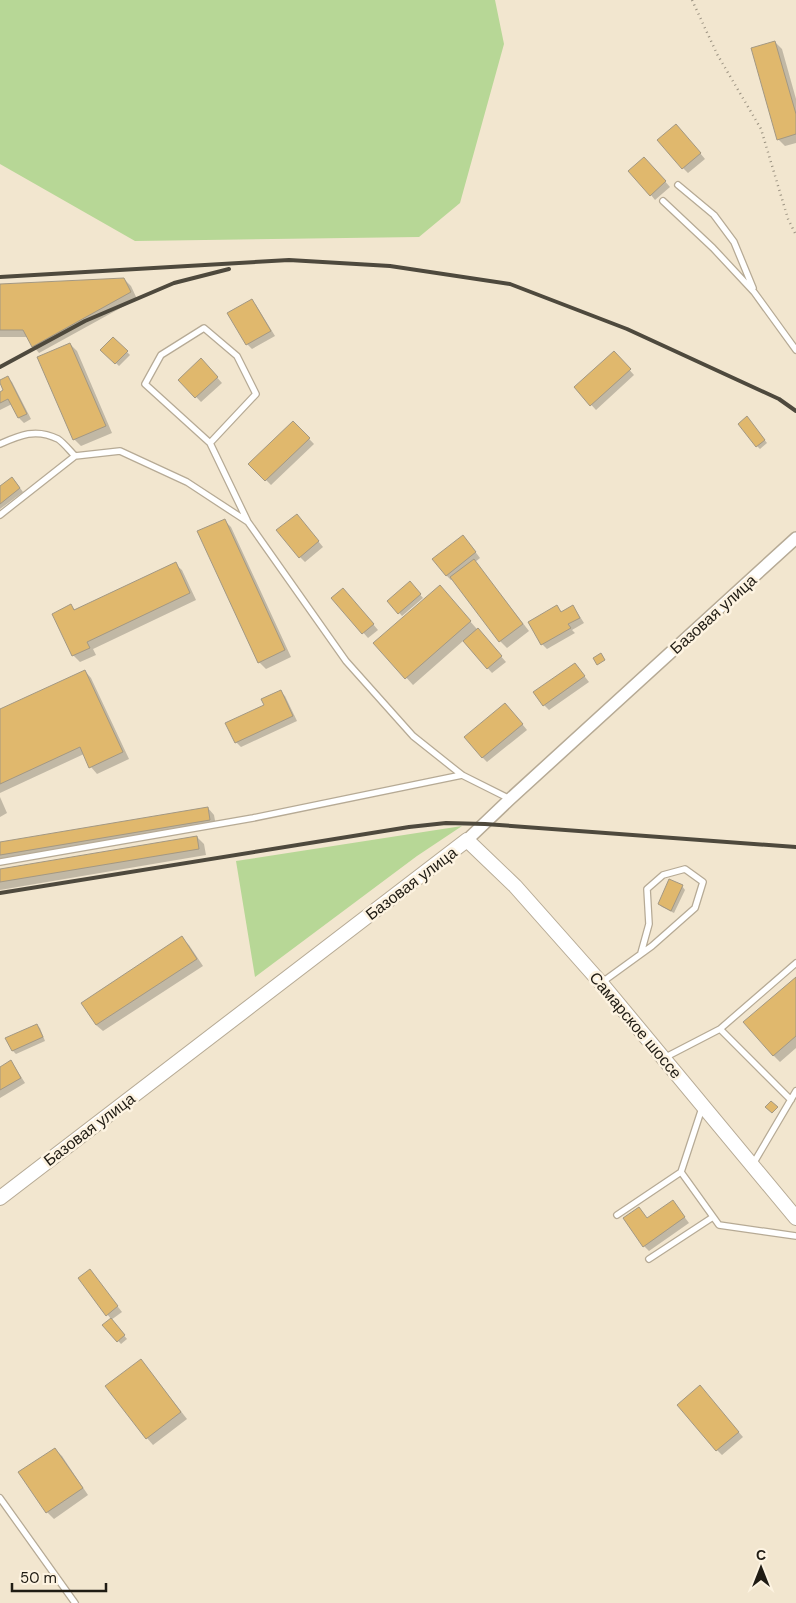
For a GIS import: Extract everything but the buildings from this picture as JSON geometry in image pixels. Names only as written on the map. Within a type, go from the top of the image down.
[{"type":"street","name":"Базовая улица","points":[[0,1198],[467,840],[796,538]]},
{"type":"street","name":"Самарское шоссе","points":[[467,840],[515,886],[601,983],[796,1218]]},
{"type":"lane","points":[[678,185],[714,215],[734,242],[754,292]]},
{"type":"lane","points":[[663,200],[713,248],[754,292],[796,350]]},
{"type":"lane","points":[[210,443],[256,394],[237,356],[204,328],[161,354],[145,384],[210,443],[248,522],[346,662],[413,736],[462,775],[510,799]]},
{"type":"lane","points":[[0,444],[24,434],[36,433],[58,440],[75,456]]},
{"type":"lane","points":[[0,515],[75,456],[120,451],[187,482],[248,522]]},
{"type":"lane","points":[[0,862],[253,818],[462,775]]},
{"type":"lane","points":[[601,983],[652,946],[695,908],[703,882],[685,869],[664,875],[647,888],[649,924],[641,953]]},
{"type":"lane","points":[[663,1058],[720,1029],[796,963]]},
{"type":"lane","points":[[720,1029],[791,1100]]},
{"type":"lane","points":[[752,1166],[796,1091]]},
{"type":"lane","points":[[617,1214],[681,1172],[703,1106]]},
{"type":"lane","points":[[681,1172],[719,1225],[796,1236]]},
{"type":"lane","points":[[649,1258],[713,1217]]},
{"type":"lane","points":[[0,1498],[75,1603]]},
{"type":"path","points":[[692,0],[717,54],[761,129],[788,219],[796,235]]},
{"type":"green space","points":[[0,0],[495,0],[504,44],[460,203],[419,237],[135,241],[0,164]]},
{"type":"green space","points":[[462,826],[417,856],[255,977],[236,861]]},
{"type":"railway","points":[[0,277],[289,260],[390,266],[510,284],[627,329],[779,399],[796,411]]},
{"type":"railway","points":[[0,367],[85,321],[174,283],[229,269]]},
{"type":"railway","points":[[0,893],[409,827],[446,823],[485,824],[796,847]]}]
